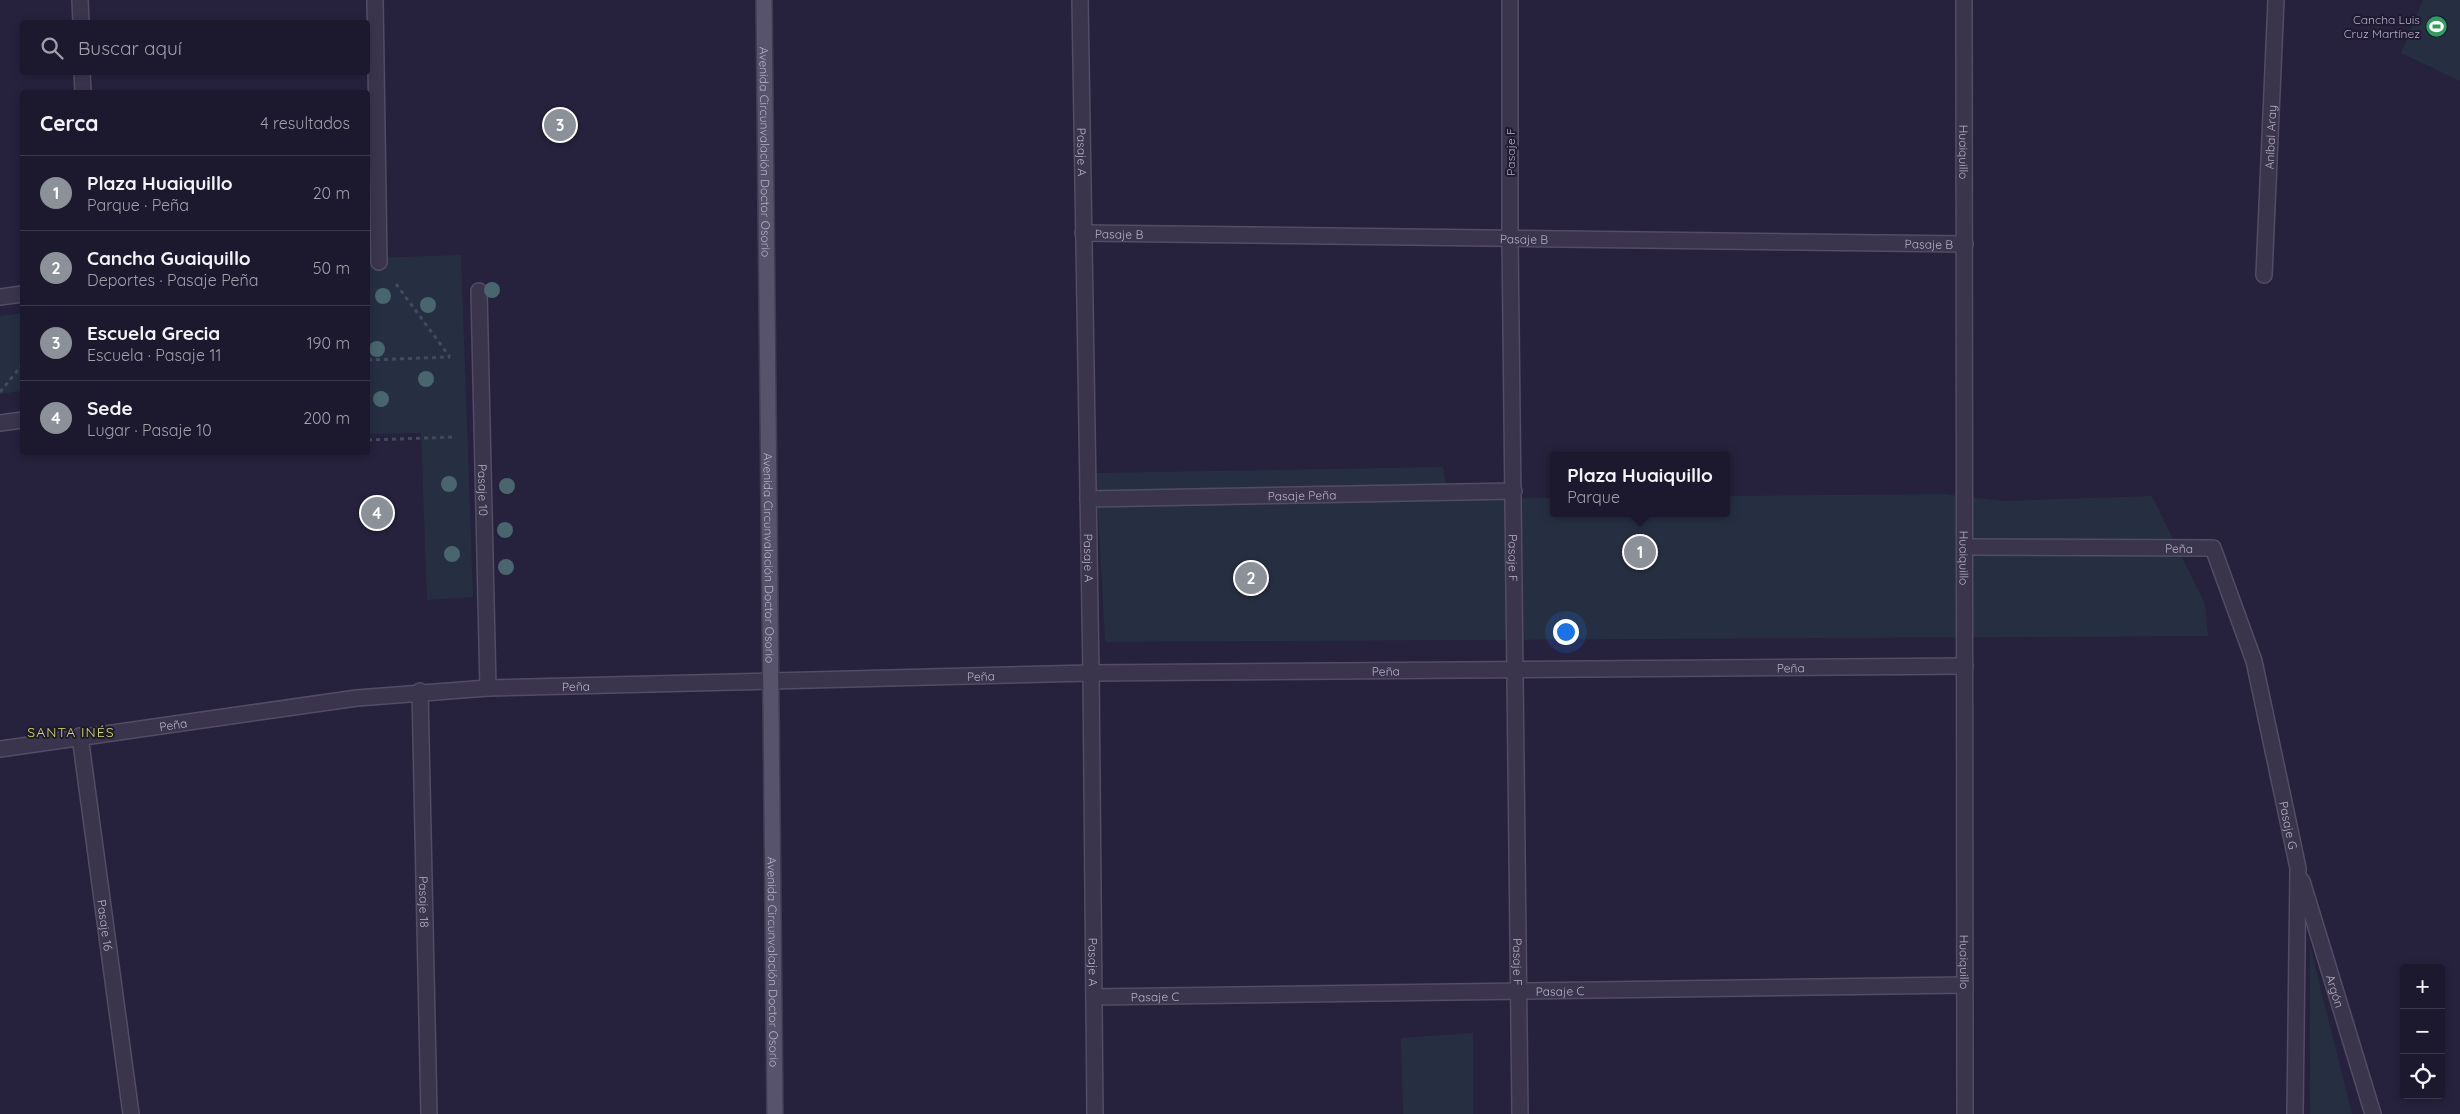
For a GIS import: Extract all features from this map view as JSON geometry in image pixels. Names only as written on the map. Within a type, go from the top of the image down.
[{"type":"main road","name":"Avenida Circunvalación Doctor Osorio","points":[[764,0],[775,1114]]},
{"type":"street","points":[[80,0],[81,20]]},
{"type":"street","points":[[375,0],[379,262]]},
{"type":"street","name":"Pasaje A","points":[[1080,0],[1091,673],[1095,1114]]},
{"type":"street","name":"Pasaje F","points":[[1510,0],[1510,239],[1516,670],[1517,991],[1520,1114]]},
{"type":"street","name":"Huaiquillo","points":[[1964,0],[1965,1114]]},
{"type":"street","name":"Aníbal Aray","points":[[2264,275],[2276,0]]},
{"type":"street","points":[[82,75],[83,90]]},
{"type":"street","name":"Pasaje B","points":[[1084,233],[1964,244]]},
{"type":"street","name":"Pasaje 10","points":[[479,291],[488,688]]},
{"type":"street","points":[[0,297],[20,294]]},
{"type":"street","points":[[0,423],[20,420]]},
{"type":"street","name":"Pasaje Peña","points":[[1088,500],[1514,492]]},
{"type":"street","name":"Peña","points":[[1964,546],[2213,548]]},
{"type":"street","name":"Pasaje G","points":[[2213,548],[2254,661],[2298,868],[2295,1114]]},
{"type":"street","name":"Peña","points":[[0,749],[80,736],[420,692],[488,688],[772,679],[1091,673],[1965,666]]},
{"type":"street","name":"Pasaje 18","points":[[420,692],[429,1114]]},
{"type":"street","name":"Pasaje 16","points":[[80,736],[131,1114]]},
{"type":"street","name":"Argón","points":[[2298,868],[2372,1114]]},
{"type":"street","name":"Pasaje C","points":[[1094,997],[1966,985]]},
{"type":"path","points":[[379,262],[451,357],[482,394]]},
{"type":"path","points":[[370,360],[451,357]]},
{"type":"path","points":[[0,392],[20,367]]},
{"type":"path","points":[[370,440],[483,436]]},
{"type":"shaded area","name":"Cancha Luis Cruz Martínez","points":[[2423,0],[2460,0],[2460,81],[2401,53]]},
{"type":"shaded area","points":[[461,255],[473,597],[427,600],[421,433],[370,434],[370,258]]},
{"type":"shaded area","points":[[20,313],[20,391],[0,394],[0,316]]},
{"type":"shaded area","points":[[1443,467],[1449,499],[1550,498],[1550,517],[1730,517],[1730,496],[1942,494],[2004,501],[2152,496],[2205,604],[2208,636],[1105,642],[1096,473]]},
{"type":"shaded area","points":[[2310,946],[2352,1114],[2310,1114]]},
{"type":"shaded area","points":[[1473,1033],[1473,1114],[1403,1114],[1401,1038]]},
{"type":"place","name":"Cancha Luis Cruz Martínez","points":[[2436,26]]},
{"type":"place","name":"Escuela Grecia","points":[[560,125]]},
{"type":"place","name":"Sede","points":[[377,513]]},
{"type":"place","name":"Plaza Huaiquillo","points":[[1640,552]]},
{"type":"place","name":"Cancha Guaiquillo","points":[[1251,578]]},
{"type":"district","name":"SANTA INÉS","points":[[71,732]]}]
